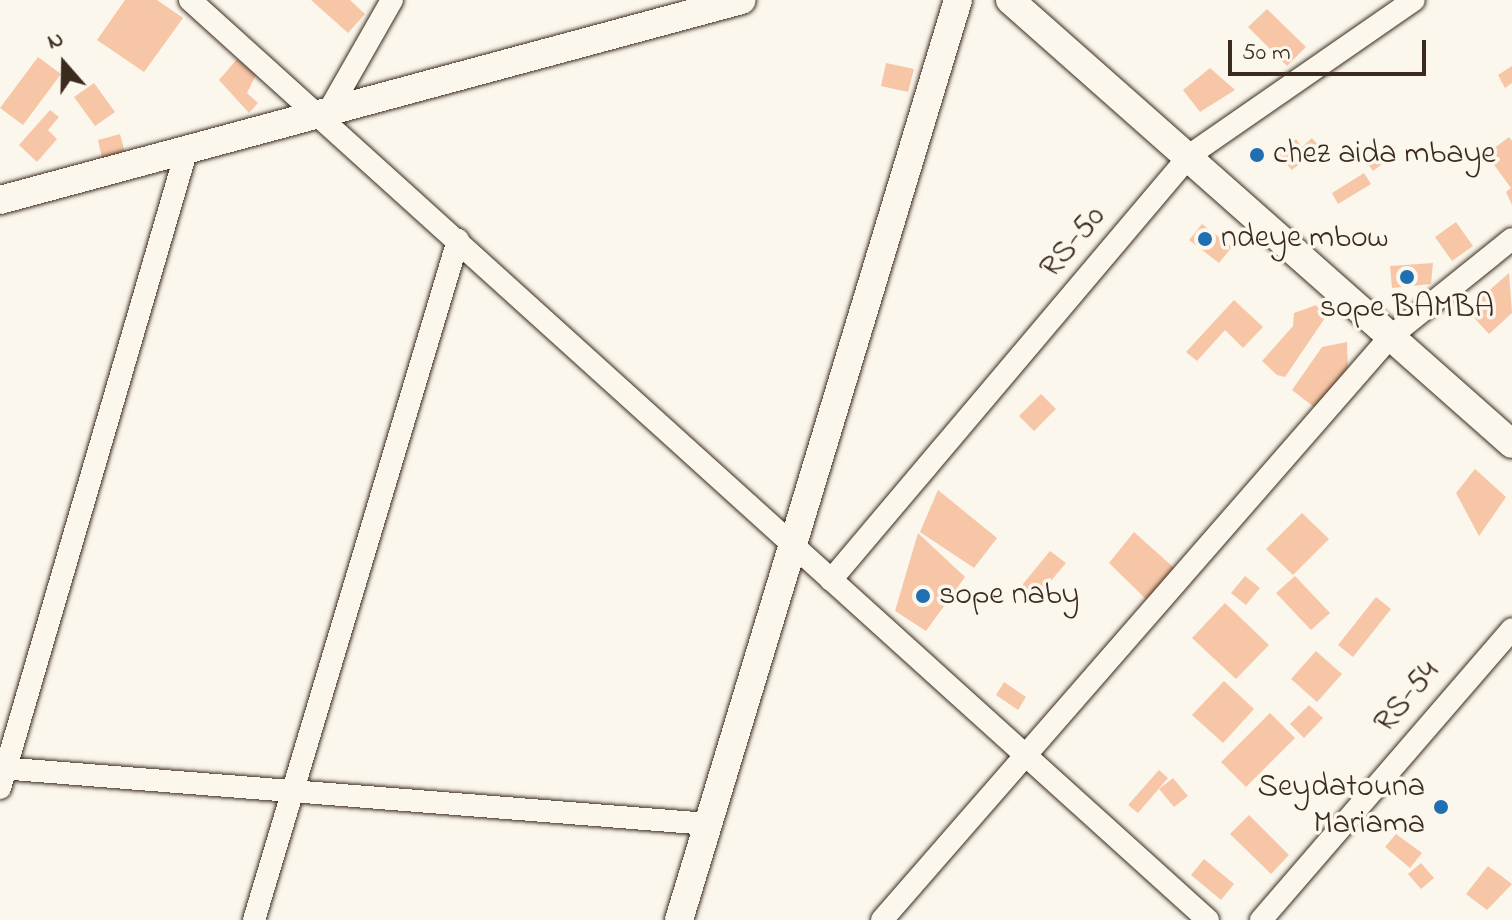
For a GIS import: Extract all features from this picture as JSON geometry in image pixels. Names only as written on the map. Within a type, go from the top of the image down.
[{"type":"street","points":[[190,0],[322,110],[458,240],[791,541],[1024,758],[1208,920]]},
{"type":"street","points":[[322,110],[392,0]]},
{"type":"street","points":[[0,200],[322,110],[742,0]]},
{"type":"street","points":[[679,920],[791,541],[958,0]]},
{"type":"street","points":[[1010,0],[1190,155],[1512,444]]},
{"type":"street","name":"RS-50","points":[[831,580],[1190,155],[1414,0]]},
{"type":"street","points":[[187,149],[2,775],[294,791],[708,824]]},
{"type":"street","points":[[882,920],[1390,337],[1512,239]]},
{"type":"street","points":[[254,920],[458,240]]},
{"type":"street","name":"RS-54","points":[[1261,920],[1512,629]]},
{"type":"building","points":[[125,0],[157,0],[183,18],[144,72],[97,40]]},
{"type":"building","points":[[311,0],[350,0],[365,14],[348,33]]},
{"type":"building","points":[[1267,9],[1306,47],[1287,66],[1248,27]]},
{"type":"building","points":[[38,57],[61,74],[23,125],[0,108]]},
{"type":"building","points":[[237,59],[256,75],[247,93],[258,103],[249,113],[219,80]]},
{"type":"building","points":[[886,63],[914,69],[908,92],[881,86]]},
{"type":"building","points":[[1512,66],[1512,83],[1505,88],[1498,75]]},
{"type":"building","points":[[1210,68],[1235,90],[1200,112],[1183,90]]},
{"type":"building","points":[[94,83],[115,112],[95,126],[74,97]]},
{"type":"building","points":[[50,110],[59,117],[48,130],[57,139],[37,162],[19,145]]},
{"type":"building","points":[[120,134],[127,161],[104,167],[98,140]]},
{"type":"building","points":[[1509,137],[1512,141],[1512,205],[1506,192],[1511,188],[1486,154]]},
{"type":"building","points":[[1312,138],[1320,147],[1292,170],[1279,155],[1296,139],[1302,147]]},
{"type":"building","points":[[1383,147],[1391,157],[1373,171],[1365,160]]},
{"type":"building","points":[[1364,173],[1371,184],[1338,204],[1332,193]]},
{"type":"building","points":[[1456,222],[1473,246],[1452,261],[1435,237]]},
{"type":"building","points":[[1202,224],[1232,247],[1219,263],[1189,240]]},
{"type":"building","points":[[1433,263],[1431,284],[1392,288],[1390,266]]},
{"type":"building","points":[[1509,273],[1512,313],[1489,334],[1467,310]]},
{"type":"building","points":[[1234,300],[1263,327],[1243,348],[1225,330],[1197,361],[1186,352]]},
{"type":"building","points":[[1316,305],[1325,318],[1285,377],[1277,375],[1262,361],[1293,326],[1294,313]]},
{"type":"building","points":[[1347,342],[1348,372],[1314,407],[1292,390],[1322,347]]},
{"type":"building","points":[[1041,394],[1056,409],[1034,431],[1019,416]]},
{"type":"building","points":[[1475,469],[1506,497],[1479,536],[1456,493]]},
{"type":"building","points":[[938,490],[997,538],[974,568],[920,532]]},
{"type":"building","points":[[1302,513],[1329,539],[1293,575],[1266,549]]},
{"type":"building","points":[[1134,532],[1182,575],[1152,605],[1109,563]]},
{"type":"building","points":[[918,533],[965,577],[926,631],[895,611]]},
{"type":"building","points":[[1050,551],[1066,563],[1033,602],[1018,590]]},
{"type":"building","points":[[1245,576],[1260,588],[1246,605],[1231,593]]},
{"type":"building","points":[[1295,576],[1330,613],[1311,630],[1276,593]]},
{"type":"building","points":[[1376,597],[1391,609],[1353,657],[1338,645]]},
{"type":"building","points":[[1225,603],[1269,645],[1236,679],[1192,638]]},
{"type":"building","points":[[1316,651],[1342,674],[1317,702],[1291,679]]},
{"type":"building","points":[[1224,681],[1254,709],[1223,743],[1192,715]]},
{"type":"building","points":[[1004,682],[1026,697],[1018,710],[996,695]]},
{"type":"building","points":[[1309,705],[1323,718],[1304,738],[1290,724]]},
{"type":"building","points":[[1270,713],[1295,738],[1246,787],[1221,762]]},
{"type":"building","points":[[1159,770],[1168,778],[1138,813],[1128,805]]},
{"type":"building","points":[[1173,778],[1188,796],[1174,807],[1159,789]]},
{"type":"building","points":[[1249,815],[1289,855],[1271,874],[1230,834]]},
{"type":"building","points":[[1396,834],[1422,853],[1410,868],[1385,847]]},
{"type":"building","points":[[1204,859],[1234,884],[1221,900],[1191,875]]},
{"type":"building","points":[[1421,863],[1434,878],[1421,889],[1408,874]]},
{"type":"building","points":[[1488,866],[1512,884],[1487,910],[1466,894]]},
{"type":"place","name":"chez aida mbaye","points":[[1257,155]]},
{"type":"place","name":"ndeye mbow","points":[[1205,239]]},
{"type":"place","name":"sope BAMBA","points":[[1407,277]]},
{"type":"place","name":"sope naby","points":[[923,596]]},
{"type":"place","name":"Seydatouna Mariama","points":[[1441,807]]}]
